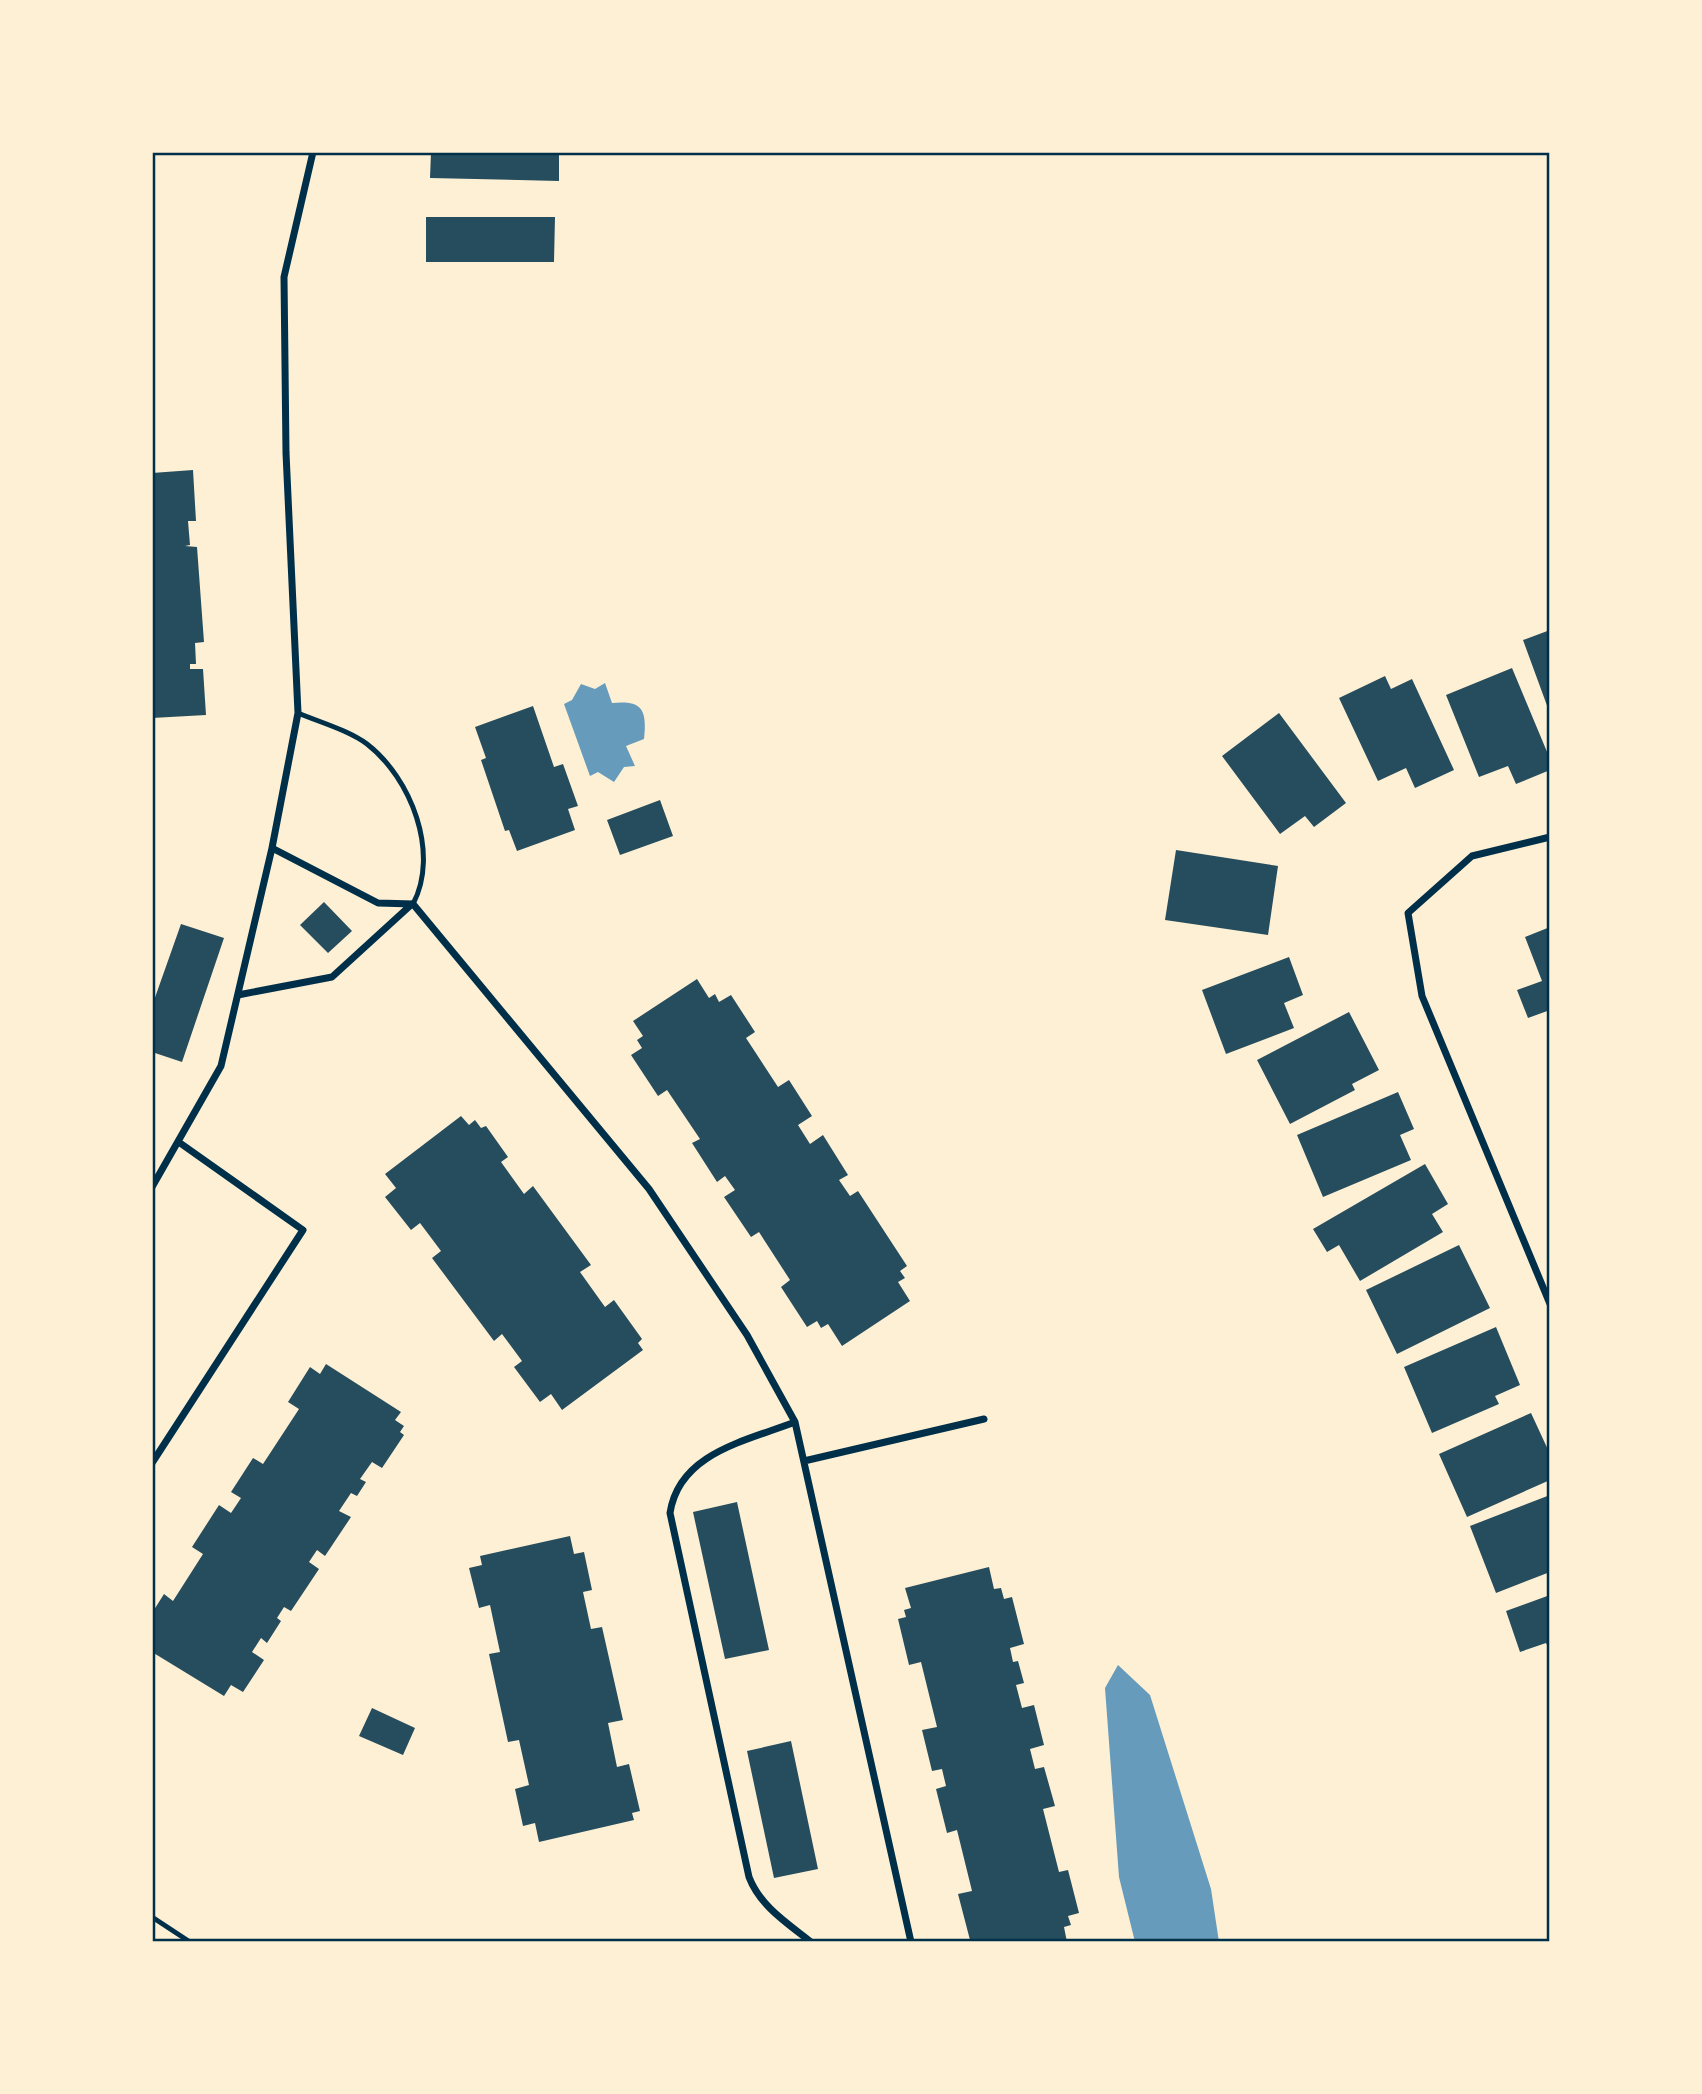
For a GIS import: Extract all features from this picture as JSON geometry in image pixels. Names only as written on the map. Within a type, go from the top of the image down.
[{"type":"street","points":[[152,1187],[180,1143],[222,1066],[272,848],[298,713],[286,453],[284,276],[313,152]]},
{"type":"street","points":[[1550,837],[1472,856],[1408,913],[1422,996],[1550,1304]]},
{"type":"street","points":[[272,848],[377,903],[413,904],[649,1189],[747,1335],[795,1422],[911,1942]]},
{"type":"street","points":[[238,995],[332,977],[413,904]]},
{"type":"street","points":[[152,1463],[303,1230],[180,1143]]},
{"type":"street","points":[[804,1461],[984,1419]]},
{"type":"street","points":[[795,1422],[709,1456],[692,1466],[672,1497],[670,1513],[749,1877],[755,1892],[778,1917],[811,1942]]},
{"type":"lane","points":[[298,713],[364,742],[388,761],[403,786],[422,841],[425,867],[422,886],[413,904]]},
{"type":"lane","points":[[152,1917],[190,1942]]},
{"type":"water","points":[[605,683],[612,703],[637,705],[645,721],[644,739],[626,746],[635,766],[624,767],[614,782],[598,772],[590,776],[564,704],[572,700],[581,684],[595,689]]},
{"type":"water","points":[[1118,1665],[1150,1695],[1211,1889],[1219,1942],[1135,1942],[1119,1877],[1105,1688]]},
{"type":"building","points":[[431,152],[559,152],[559,181],[430,178]]},
{"type":"building","points":[[426,217],[555,217],[554,262],[426,262]]},
{"type":"building","points":[[193,470],[196,521],[188,521],[190,545],[185,546],[197,547],[204,642],[195,643],[196,664],[190,664],[190,669],[203,669],[206,715],[152,718],[152,473]]},
{"type":"building","points":[[1550,630],[1550,711],[1549,711],[1523,640]]},
{"type":"building","points":[[1512,668],[1550,759],[1550,770],[1516,784],[1508,766],[1479,777],[1446,695]]},
{"type":"building","points":[[1385,676],[1391,689],[1412,679],[1454,770],[1415,788],[1406,768],[1378,781],[1339,698]]},
{"type":"building","points":[[533,706],[554,767],[563,764],[578,806],[568,809],[575,830],[517,851],[509,830],[505,831],[481,760],[486,758],[475,727]]},
{"type":"building","points":[[1279,713],[1346,803],[1314,827],[1305,816],[1280,834],[1222,756]]},
{"type":"building","points":[[660,800],[673,836],[620,855],[607,820]]},
{"type":"building","points":[[1176,850],[1278,866],[1268,935],[1165,920]]},
{"type":"building","points":[[324,902],[352,931],[328,953],[300,925]]},
{"type":"building","points":[[181,924],[224,938],[182,1062],[152,1052],[152,1006]]},
{"type":"building","points":[[1550,927],[1550,1010],[1528,1018],[1517,990],[1542,981],[1525,937]]},
{"type":"building","points":[[1289,957],[1303,995],[1284,1003],[1294,1028],[1226,1054],[1202,990]]},
{"type":"building","points":[[697,979],[709,998],[715,994],[719,1002],[731,995],[755,1032],[746,1038],[778,1087],[789,1080],[812,1116],[798,1125],[810,1144],[823,1135],[848,1175],[839,1180],[850,1196],[858,1191],[907,1266],[900,1271],[905,1278],[898,1282],[910,1301],[842,1346],[828,1324],[821,1328],[817,1321],[807,1327],[781,1287],[790,1280],[759,1232],[751,1237],[724,1197],[735,1190],[725,1176],[717,1182],[692,1143],[700,1139],[667,1090],[658,1096],[631,1055],[642,1048],[637,1040],[643,1036],[633,1021]]},
{"type":"building","points":[[1349,1012],[1379,1070],[1352,1084],[1355,1090],[1290,1124],[1257,1060]]},
{"type":"building","points":[[1398,1092],[1414,1129],[1400,1135],[1411,1160],[1323,1197],[1297,1135]]},
{"type":"building","points":[[461,1116],[469,1125],[475,1120],[481,1128],[486,1126],[508,1157],[501,1162],[524,1194],[533,1186],[591,1265],[580,1272],[605,1307],[614,1300],[642,1339],[638,1343],[643,1350],[562,1410],[551,1394],[540,1402],[514,1367],[522,1361],[502,1334],[494,1341],[432,1258],[441,1251],[420,1223],[411,1230],[385,1197],[396,1188],[385,1174]]},
{"type":"building","points":[[1425,1164],[1448,1204],[1432,1214],[1443,1232],[1360,1281],[1339,1245],[1327,1252],[1313,1229]]},
{"type":"building","points":[[1459,1245],[1490,1308],[1397,1354],[1366,1290]]},
{"type":"building","points":[[1496,1327],[1520,1385],[1495,1396],[1499,1404],[1432,1433],[1404,1367]]},
{"type":"building","points":[[326,1364],[401,1412],[395,1420],[404,1426],[400,1432],[404,1435],[382,1468],[372,1462],[360,1479],[366,1482],[357,1496],[351,1493],[339,1511],[351,1517],[325,1556],[317,1550],[309,1562],[319,1569],[291,1611],[284,1607],[277,1618],[281,1621],[267,1643],[261,1638],[252,1652],[264,1660],[243,1692],[231,1685],[224,1696],[152,1652],[152,1613],[164,1594],[173,1601],[203,1554],[192,1547],[219,1505],[231,1513],[241,1498],[231,1492],[253,1458],[263,1464],[299,1409],[288,1402],[310,1367],[320,1374]]},
{"type":"building","points":[[1531,1413],[1550,1454],[1550,1480],[1467,1517],[1439,1454]]},
{"type":"building","points":[[1550,1495],[1550,1572],[1496,1593],[1470,1526]]},
{"type":"building","points":[[737,1502],[769,1650],[725,1659],[693,1512]]},
{"type":"building","points":[[570,1536],[574,1554],[584,1552],[592,1590],[583,1592],[591,1629],[602,1627],[623,1720],[608,1723],[617,1767],[629,1764],[640,1811],[632,1813],[634,1820],[539,1842],[535,1823],[523,1826],[515,1789],[529,1785],[519,1740],[508,1742],[489,1654],[500,1652],[490,1605],[479,1608],[469,1568],[482,1565],[480,1556]]},
{"type":"building","points":[[989,1567],[994,1589],[1001,1588],[1004,1599],[1012,1597],[1024,1644],[1010,1648],[1013,1662],[1018,1661],[1024,1683],[1016,1685],[1022,1708],[1034,1705],[1044,1745],[1030,1749],[1035,1769],[1044,1767],[1055,1806],[1043,1809],[1059,1872],[1068,1870],[1079,1913],[1068,1916],[1071,1925],[1064,1927],[1067,1942],[970,1940],[958,1894],[972,1891],[957,1830],[947,1833],[936,1789],[946,1786],[942,1769],[932,1771],[922,1730],[937,1727],[921,1662],[909,1665],[898,1619],[906,1617],[904,1610],[911,1608],[905,1588]]},
{"type":"building","points":[[1550,1595],[1550,1651],[1546,1643],[1520,1652],[1506,1611]]},
{"type":"building","points":[[372,1708],[415,1728],[403,1755],[359,1736]]},
{"type":"building","points":[[791,1741],[818,1869],[774,1878],[747,1751]]}]
